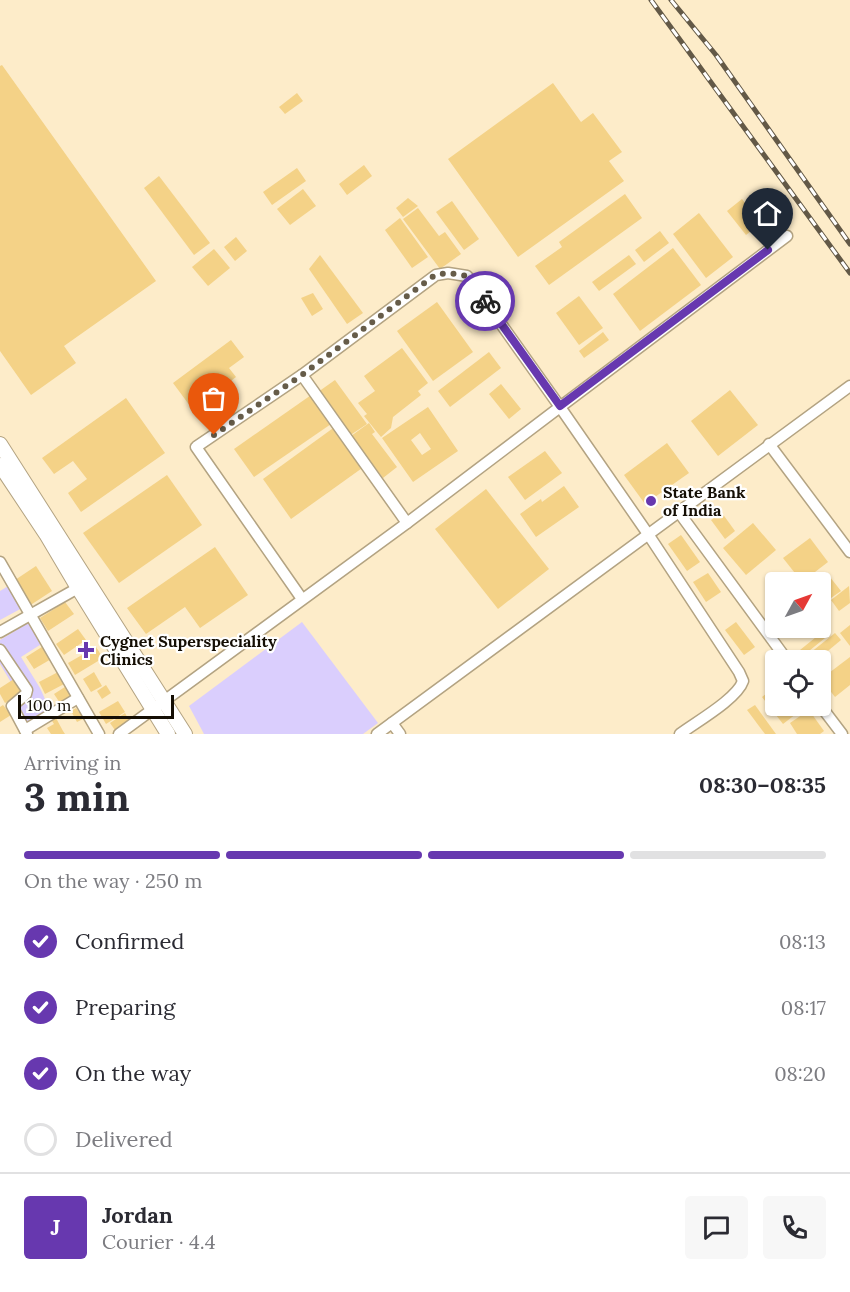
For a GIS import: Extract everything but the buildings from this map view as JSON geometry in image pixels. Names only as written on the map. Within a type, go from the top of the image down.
[{"type":"street","points":[[119,734],[407,522],[787,236]]},
{"type":"street","points":[[302,599],[196,447],[302,375],[435,275],[459,273],[467,276],[560,406],[739,672],[743,681],[741,687],[680,734]]},
{"type":"street","points":[[302,375],[407,522]]},
{"type":"street","points":[[377,734],[850,386]]},
{"type":"street","points":[[0,444],[159,705],[168,734]]},
{"type":"street","points":[[769,444],[850,552]]},
{"type":"street","points":[[0,465],[46,534],[78,588],[159,705],[185,734]]},
{"type":"street","points":[[678,511],[780,650]]},
{"type":"street","points":[[0,562],[99,734]]},
{"type":"street","points":[[0,632],[78,588]]},
{"type":"street","points":[[0,650],[27,690],[26,694],[12,706],[26,732],[78,698]]},
{"type":"street","points":[[828,716],[842,734]]},
{"type":"street","points":[[392,723],[400,734]]},
{"type":"shaded area","points":[[10,585],[24,607],[0,620],[0,591]]},
{"type":"shaded area","points":[[30,622],[43,643],[21,657],[40,688],[51,712],[26,728],[14,706],[21,699],[0,664],[0,640]]},
{"type":"shaded area","points":[[302,622],[378,723],[363,734],[204,734],[189,706]]},
{"type":"railway","points":[[651,0],[850,273]]},
{"type":"railway","points":[[671,0],[716,55],[850,244]]},
{"type":"way so far","points":[[214,435],[302,375],[435,275],[459,273],[467,276],[485,301]]},
{"type":"place","name":"State Bank of India","points":[[651,501]]},
{"type":"place","name":"Cygnet Superspeciality Clinics","points":[[86,650]]},
{"type":"route","points":[[485,301],[560,406],[768,250]]}]
